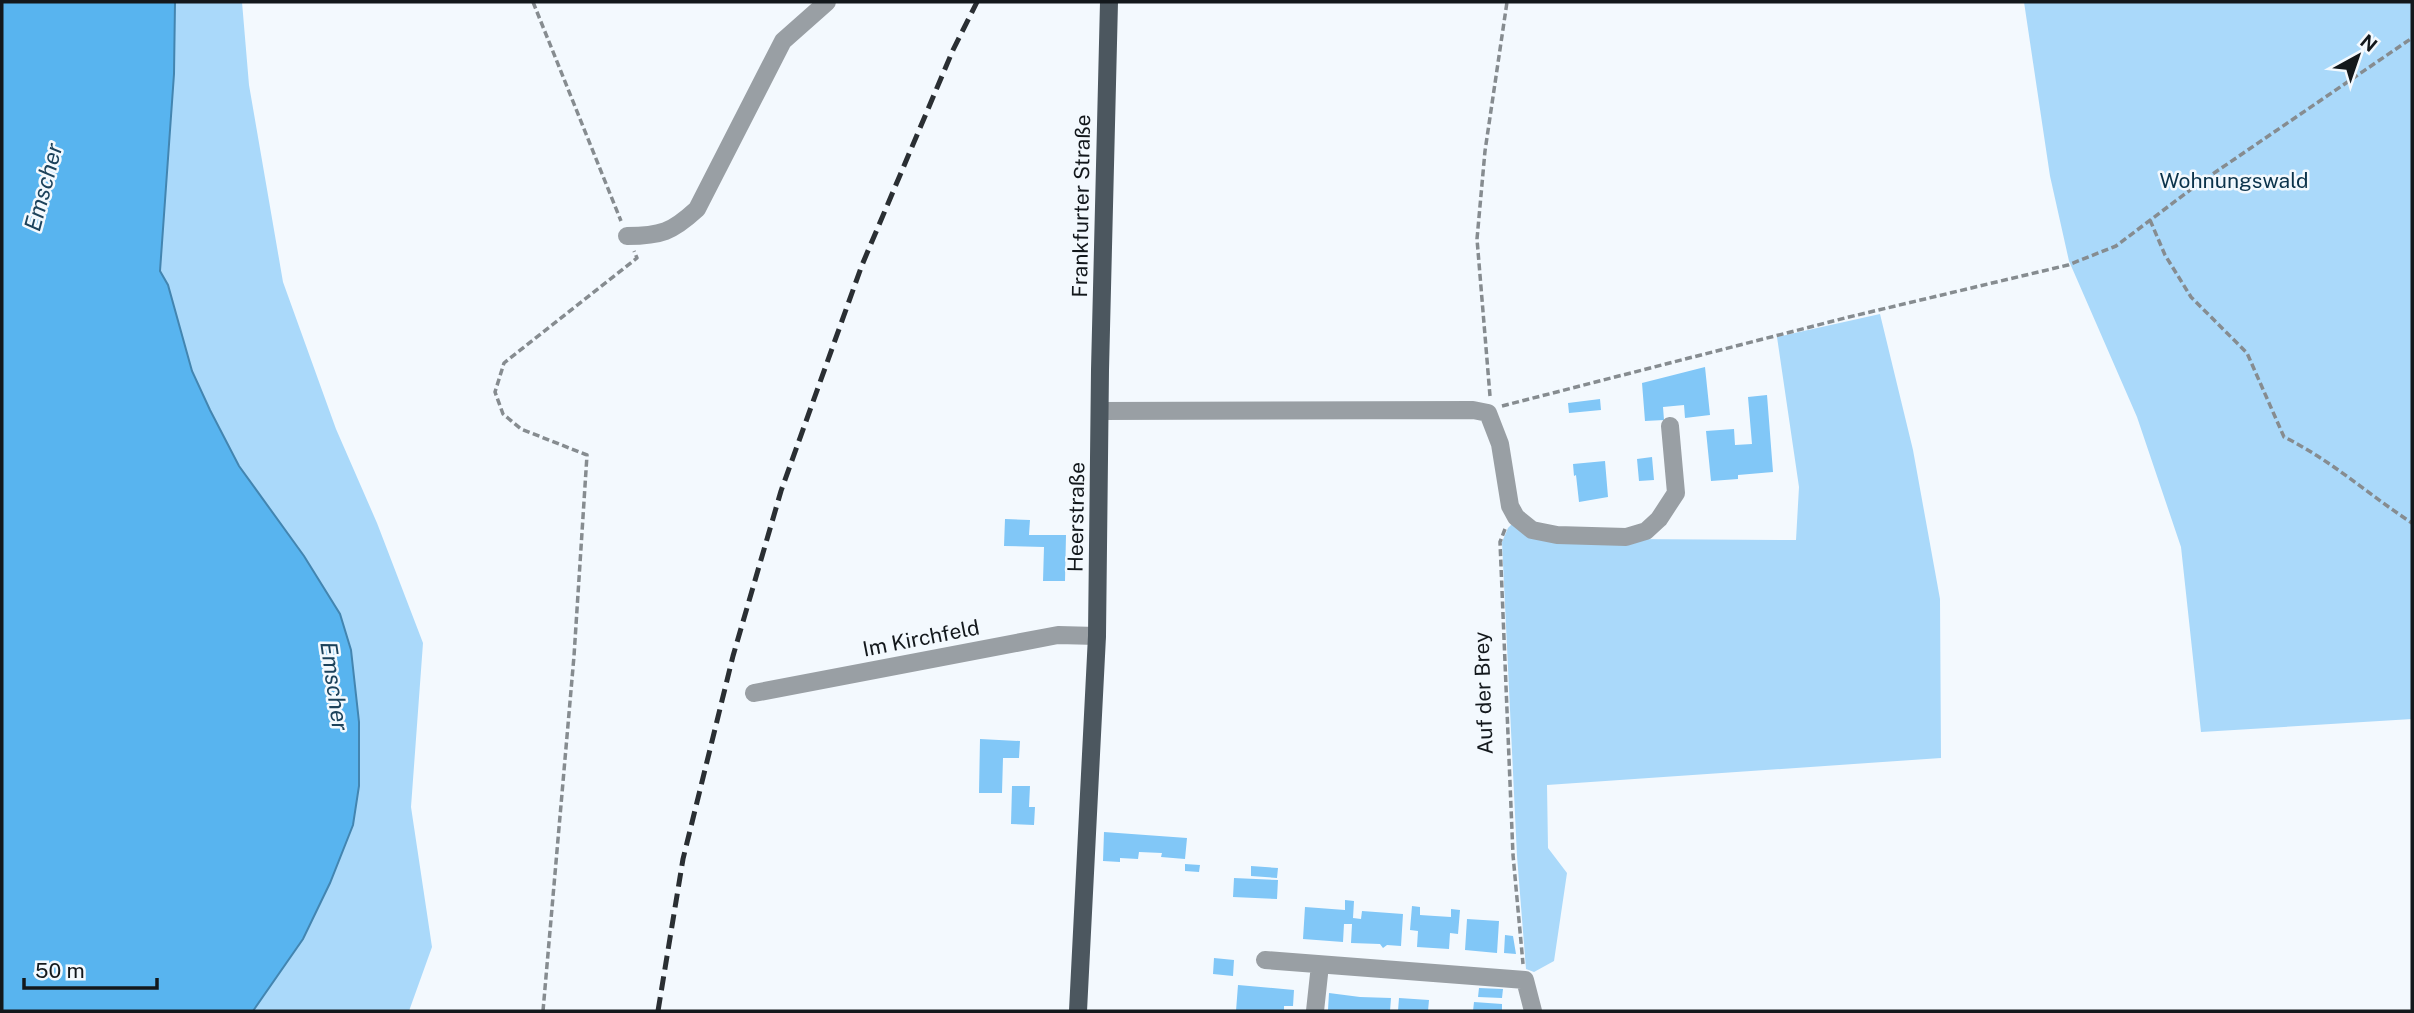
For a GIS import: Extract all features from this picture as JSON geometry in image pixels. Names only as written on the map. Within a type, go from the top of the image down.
[{"type":"main road","name":"Frankfurter Straße","points":[[1101,411],[1109,2]]},
{"type":"main road","name":"Heerstraße","points":[[1078,1011],[1097,636],[1101,411]]},
{"type":"street","points":[[627,236],[651,236],[677,228],[697,209],[783,41],[827,2]]},
{"type":"street","points":[[1101,411],[1488,412],[1500,444],[1510,506],[1516,517],[1532,530],[1557,535],[1626,537],[1646,531],[1659,519],[1676,493],[1670,426]]},
{"type":"street","name":"Im Kirchfeld","points":[[754,693],[1058,635],[1097,636]]},
{"type":"street","points":[[1265,960],[1525,980],[1534,1011]]},
{"type":"street","points":[[1315,1011],[1320,965]]},
{"type":"path","points":[[533,2],[637,258],[504,363],[495,392],[503,414],[521,429],[587,455],[574,656],[543,1011]]},
{"type":"path","points":[[1488,412],[1491,391],[1483,324],[1478,239],[1485,151],[1507,2]]},
{"type":"path","points":[[1488,412],[1507,404],[1837,320],[2068,265],[2116,246],[2198,184],[2412,38]]},
{"type":"path","points":[[2150,220],[2165,255],[2191,297],[2247,353],[2284,437],[2322,459],[2412,523]]},
{"type":"path","name":"Auf der Brey","points":[[1516,517],[1506,527],[1500,542],[1513,855],[1525,980]]},
{"type":"green space","points":[[2,2],[242,2],[249,85],[283,282],[336,429],[377,523],[423,643],[411,807],[432,947],[409,1011],[2,1011]]},
{"type":"green space","name":"Wohnungswald","points":[[2024,2],[2412,2],[2412,719],[2201,732],[2181,547],[2137,417],[2069,261],[2050,176]]},
{"type":"green space","points":[[1880,314],[1913,450],[1940,599],[1941,758],[1547,785],[1548,848],[1567,873],[1554,961],[1534,972],[1526,969],[1517,856],[1502,542],[1508,528],[1516,520],[1630,539],[1796,540],[1799,487],[1777,337]]},
{"type":"water","name":"Emscher","points":[[2,2],[175,2],[174,74],[160,271],[168,285],[192,371],[210,410],[239,466],[304,556],[340,614],[351,650],[359,722],[359,786],[353,825],[330,883],[303,939],[253,1011],[2,1011]]},
{"type":"building","points":[[1705,367],[1710,415],[1685,418],[1684,405],[1663,407],[1664,420],[1645,421],[1642,383]]},
{"type":"building","points":[[1767,395],[1773,472],[1711,481],[1706,431],[1734,429],[1735,445],[1752,444],[1748,397]]},
{"type":"building","points":[[1600,399],[1601,410],[1569,413],[1568,403]]},
{"type":"building","points":[[1652,457],[1654,480],[1639,481],[1637,459]]},
{"type":"building","points":[[1605,461],[1608,497],[1579,502],[1573,464]]},
{"type":"building","points":[[1005,519],[1030,520],[1029,535],[1066,535],[1065,581],[1043,581],[1044,547],[1004,546]]},
{"type":"building","points":[[980,739],[1020,741],[1019,758],[1003,758],[1002,793],[979,793]]},
{"type":"building","points":[[1012,786],[1030,786],[1029,807],[1035,807],[1034,825],[1011,824]]},
{"type":"building","points":[[1104,832],[1187,838],[1185,859],[1161,857],[1162,853],[1139,852],[1138,859],[1103,861]]},
{"type":"building","points":[[1185,864],[1200,865],[1199,872],[1185,871]]},
{"type":"building","points":[[1251,866],[1278,868],[1277,878],[1251,876]]},
{"type":"building","points":[[1234,878],[1278,880],[1277,899],[1233,897]]},
{"type":"building","points":[[1345,900],[1354,901],[1353,918],[1361,919],[1362,911],[1403,914],[1401,946],[1387,945],[1383,948],[1380,944],[1351,943],[1352,924],[1344,924],[1343,942],[1303,939],[1305,907],[1345,910]]},
{"type":"building","points":[[1412,906],[1420,907],[1420,915],[1451,917],[1451,909],[1460,910],[1458,934],[1450,933],[1449,949],[1417,947],[1418,931],[1410,930]]},
{"type":"building","points":[[1467,919],[1499,921],[1497,953],[1465,950]]},
{"type":"building","points":[[1505,935],[1513,936],[1516,954],[1504,953]]},
{"type":"building","points":[[1214,958],[1234,960],[1233,976],[1213,974]]},
{"type":"building","points":[[1238,985],[1294,990],[1293,1006],[1284,1006],[1284,1011],[1236,1011]]},
{"type":"building","points":[[1479,988],[1503,989],[1502,998],[1478,997]]},
{"type":"building","points":[[1329,993],[1391,998],[1390,1011],[1328,1010]]},
{"type":"building","points":[[1399,998],[1429,1000],[1428,1011],[1398,1011]]},
{"type":"building","points":[[1474,1002],[1502,1004],[1502,1011],[1473,1011]]},
{"type":"railway","points":[[658,1011],[683,859],[733,656],[781,491],[862,265],[953,50],[977,2]]}]
